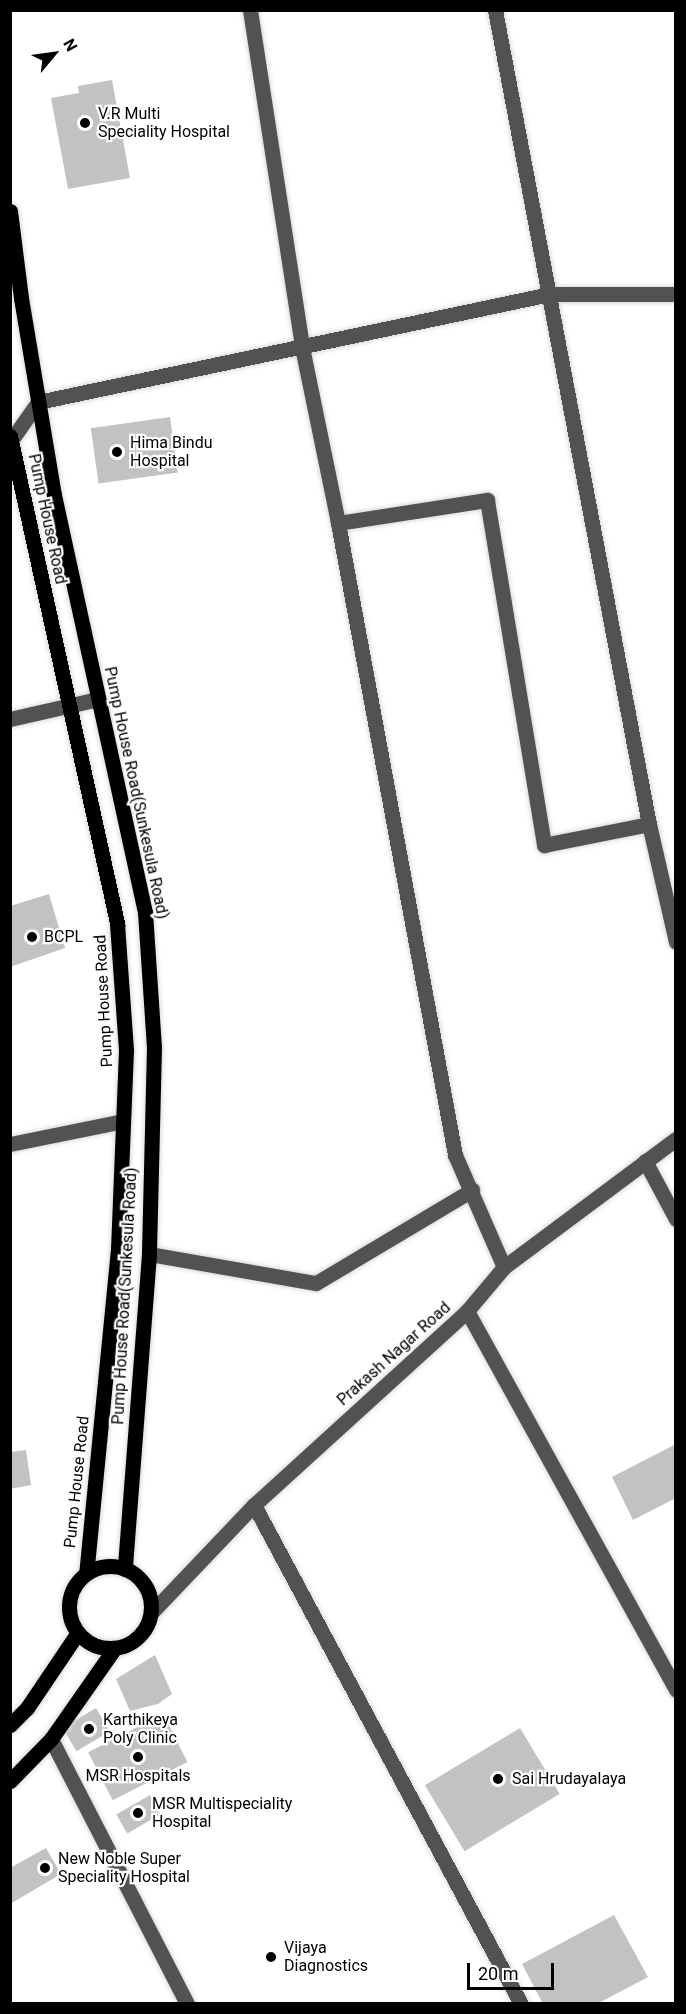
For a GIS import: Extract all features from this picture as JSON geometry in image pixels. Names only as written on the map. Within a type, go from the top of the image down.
[{"type":"main road","name":"Pump House Road(Sunkesula Road)","points":[[10,211],[21,298],[54,495],[145,912],[154,1047],[149,1254],[125,1569]]},
{"type":"main road","name":"Pump House Road","points":[[11,440],[117,924],[126,1050],[118,1249],[86,1573]]},
{"type":"main road","points":[[105,1567],[125,1569],[145,1586],[150,1599],[151,1613],[147,1626],[139,1637],[128,1645],[114,1649],[101,1648],[88,1643],[77,1634],[70,1615],[70,1595],[86,1573],[105,1567]]},
{"type":"main road","points":[[10,1725],[27,1708],[77,1634]]},
{"type":"main road","points":[[10,1781],[51,1739],[114,1649]]},
{"type":"street","points":[[250,10],[302,347],[338,523],[455,1155],[504,1267]]},
{"type":"street","points":[[495,10],[649,824],[675,942]]},
{"type":"street","points":[[11,440],[38,402],[550,294],[675,294]]},
{"type":"street","points":[[338,523],[487,500],[544,845],[649,824]]},
{"type":"street","points":[[10,719],[98,699]]},
{"type":"street","points":[[10,1144],[123,1121]]},
{"type":"street","name":"Prakash Nagar Road","points":[[151,1613],[254,1505],[467,1311],[504,1267],[675,1139]]},
{"type":"street","points":[[645,1161],[675,1219]]},
{"type":"street","points":[[149,1254],[316,1283],[472,1190]]},
{"type":"street","points":[[467,1311],[675,1690]]},
{"type":"street","points":[[254,1505],[521,2004]]},
{"type":"street","points":[[51,1739],[187,2004]]},
{"type":"building","points":[[112,80],[130,178],[68,189],[51,98],[79,93],[78,86]]},
{"type":"building","points":[[170,417],[178,472],[99,484],[91,428]]},
{"type":"building","points":[[49,894],[65,948],[10,967],[10,906]]},
{"type":"building","points":[[676,1444],[676,1498],[633,1520],[612,1477]]},
{"type":"building","points":[[26,1450],[31,1485],[10,1489],[10,1452]]},
{"type":"building","points":[[155,1655],[172,1694],[158,1704],[130,1711],[116,1679]]},
{"type":"building","points":[[96,1708],[110,1731],[76,1751],[63,1728]]},
{"type":"building","name":"MSR Hospitals","points":[[163,1714],[188,1762],[113,1800],[88,1752]]},
{"type":"building","points":[[520,1728],[560,1794],[465,1851],[425,1785]]},
{"type":"building","name":"MSR Multispeciality Hospital","points":[[150,1795],[161,1814],[127,1834],[116,1814]]},
{"type":"building","points":[[46,1848],[61,1874],[10,1904],[10,1868]]},
{"type":"building","points":[[614,1915],[648,1977],[597,2004],[543,2004],[522,1964]]},
{"type":"place","name":"V.R Multi Speciality Hospital","points":[[85,123]]},
{"type":"place","name":"Hima Bindu Hospital","points":[[117,452]]},
{"type":"place","name":"BCPL","points":[[32,937]]},
{"type":"place","name":"Karthikeya Poly Clinic","points":[[89,1729]]},
{"type":"place","name":"MSR Hospitals","points":[[138,1757]]},
{"type":"place","name":"Sai Hrudayalaya","points":[[498,1779]]},
{"type":"place","name":"MSR Multispeciality Hospital","points":[[138,1813]]},
{"type":"place","name":"New Noble Super Speciality Hospital","points":[[45,1868]]},
{"type":"place","name":"Vijaya Diagnostics","points":[[271,1957]]}]
